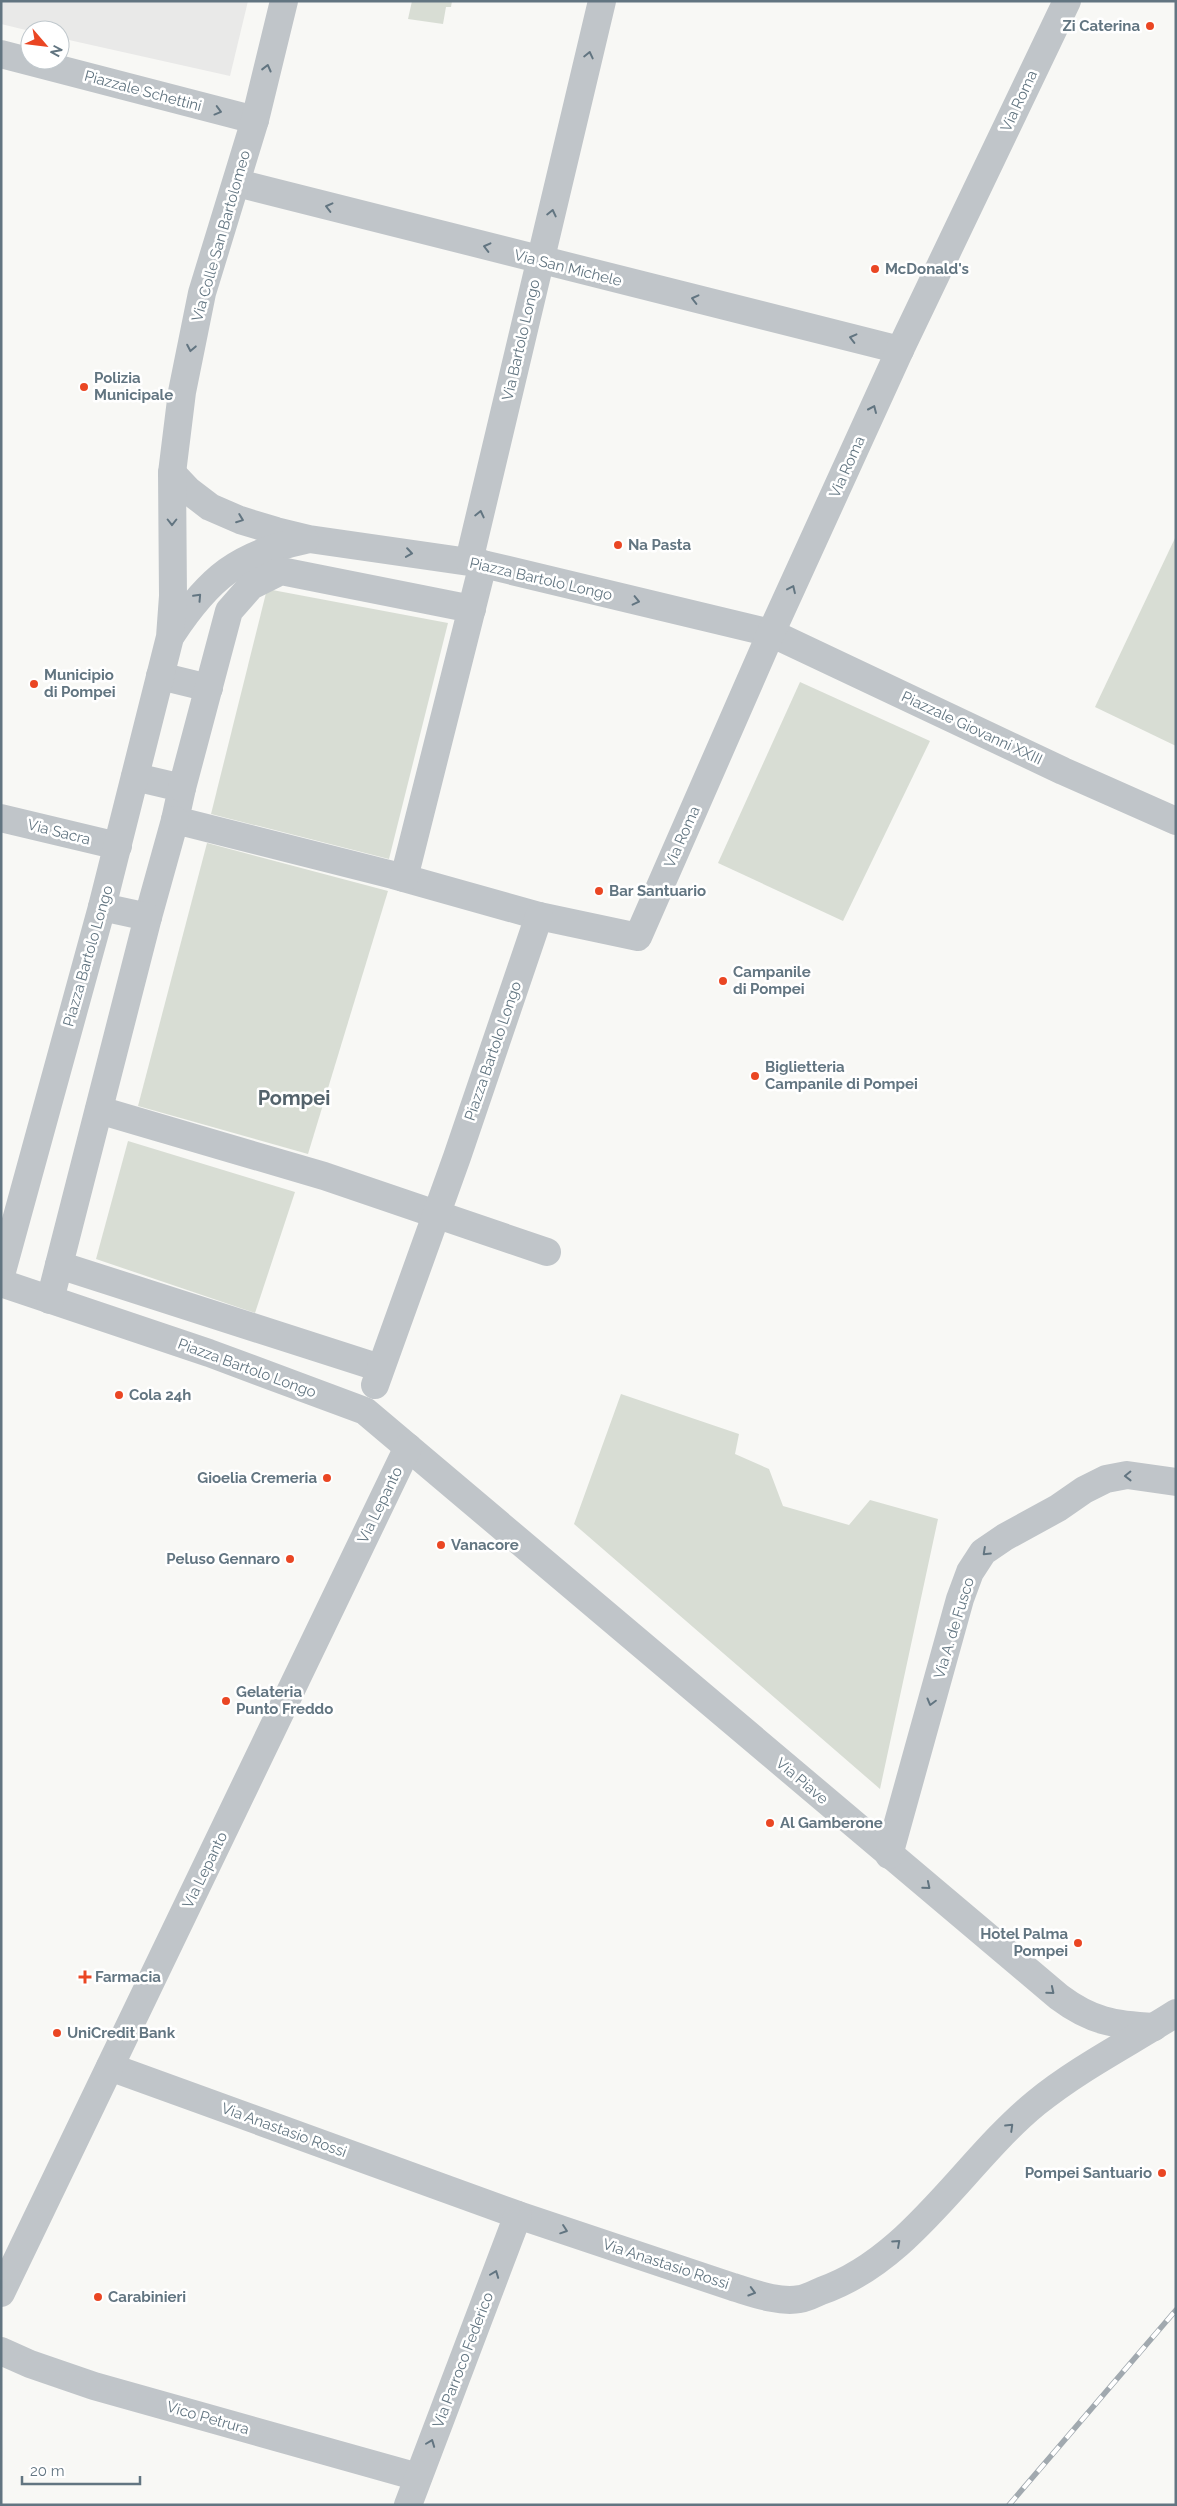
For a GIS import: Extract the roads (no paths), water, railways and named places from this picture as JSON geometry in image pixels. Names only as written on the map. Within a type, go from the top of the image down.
[{"type":"street","name":"Via Colle San Bartolomeo","points":[[172,473],[182,392],[202,293],[255,120],[284,1]]},
{"type":"street","name":"Via Bartolo Longo","points":[[404,878],[472,609],[476,563],[540,261],[602,1]]},
{"type":"street","name":"Via Roma","points":[[539,916],[638,938],[771,633],[900,350],[1067,1]]},
{"type":"street","name":"Piazzale Schettini","points":[[1,54],[255,120]]},
{"type":"street","name":"Via San Michele","points":[[236,183],[900,350]]},
{"type":"street","name":"Piazza Bartolo Longo","points":[[172,473],[189,492],[210,506],[240,520],[309,539],[476,563],[771,633]]},
{"type":"street","name":"Piazza Bartolo Longo","points":[[1,1275],[102,907],[170,636],[173,596],[172,473]]},
{"type":"street","name":"Piazza Bartolo Longo","points":[[170,636],[192,604],[218,577],[246,558],[276,546],[309,539]]},
{"type":"street","points":[[367,588],[376,548]]},
{"type":"street","points":[[50,1300],[229,611],[251,586],[281,571],[472,609]]},
{"type":"street","name":"Piazzale Giovanni XXIII","points":[[771,633],[1063,771],[1176,820]]},
{"type":"street","points":[[160,676],[209,688]]},
{"type":"street","points":[[135,777],[182,788]]},
{"type":"street","name":"Via Sacra","points":[[1,818],[118,846]]},
{"type":"street","points":[[175,820],[404,878],[539,916]]},
{"type":"street","points":[[102,907],[148,917]]},
{"type":"street","name":"Piazza Bartolo Longo","points":[[59,1265],[378,1376],[436,1215],[539,916]]},
{"type":"street","points":[[99,1110],[317,1174],[547,1252]]},
{"type":"street","name":"Piazza Bartolo Longo","points":[[1,1283],[209,1353],[365,1411],[468,1498]]},
{"type":"street","name":"Via Lepanto","points":[[1,2293],[408,1447]]},
{"type":"street","name":"Via A. de Fusco","points":[[889,1854],[960,1599],[970,1572],[983,1552],[1005,1537],[1106,1478],[1127,1475],[1176,1482]]},
{"type":"street","name":"Via Piave","points":[[468,1498],[1059,1998],[1082,2014],[1120,2025],[1165,2020]]},
{"type":"street","name":"Via Anastasio Rossi","points":[[110,2067],[518,2215],[733,2287],[765,2296],[799,2299],[839,2285],[874,2264],[912,2230],[1009,2127],[1036,2104],[1071,2078],[1165,2020]]},
{"type":"street","name":"Via Parroco Federico","points":[[408,2505],[518,2215]]},
{"type":"street","name":"Vico Petrura","points":[[1,2351],[30,2364],[94,2386],[418,2477]]},
{"type":"railway","points":[[1009,2505],[1176,2310]]},
{"type":"place","name":"Zi Caterina","points":[[1150,26]]},
{"type":"place","name":"McDonald's","points":[[875,269]]},
{"type":"place","name":"Polizia Municipale","points":[[84,387]]},
{"type":"place","name":"Na Pasta","points":[[618,545]]},
{"type":"place","name":"Municipio di Pompei","points":[[34,684]]},
{"type":"place","name":"Bar Santuario","points":[[599,891]]},
{"type":"place","name":"Campanile di Pompei","points":[[723,981]]},
{"type":"place","name":"Biglietteria Campanile di Pompei","points":[[755,1076]]},
{"type":"place","name":"Cola 24h","points":[[119,1395]]},
{"type":"place","name":"Gioelia Cremeria","points":[[327,1478]]},
{"type":"place","name":"Vanacore","points":[[441,1545]]},
{"type":"place","name":"Peluso Gennaro","points":[[290,1559]]},
{"type":"place","name":"Gelateria Punto Freddo","points":[[226,1701]]},
{"type":"place","name":"Al Gamberone","points":[[770,1823]]},
{"type":"place","name":"Hotel Palma Pompei","points":[[1078,1943]]},
{"type":"place","name":"Farmacia","points":[[85,1977]]},
{"type":"place","name":"UniCredit Bank","points":[[57,2033]]},
{"type":"place","name":"Pompei Santuario","points":[[1162,2173]]},
{"type":"place","name":"Carabinieri","points":[[98,2297]]},
{"type":"district","name":"Pompei","points":[[294,1098]]}]
